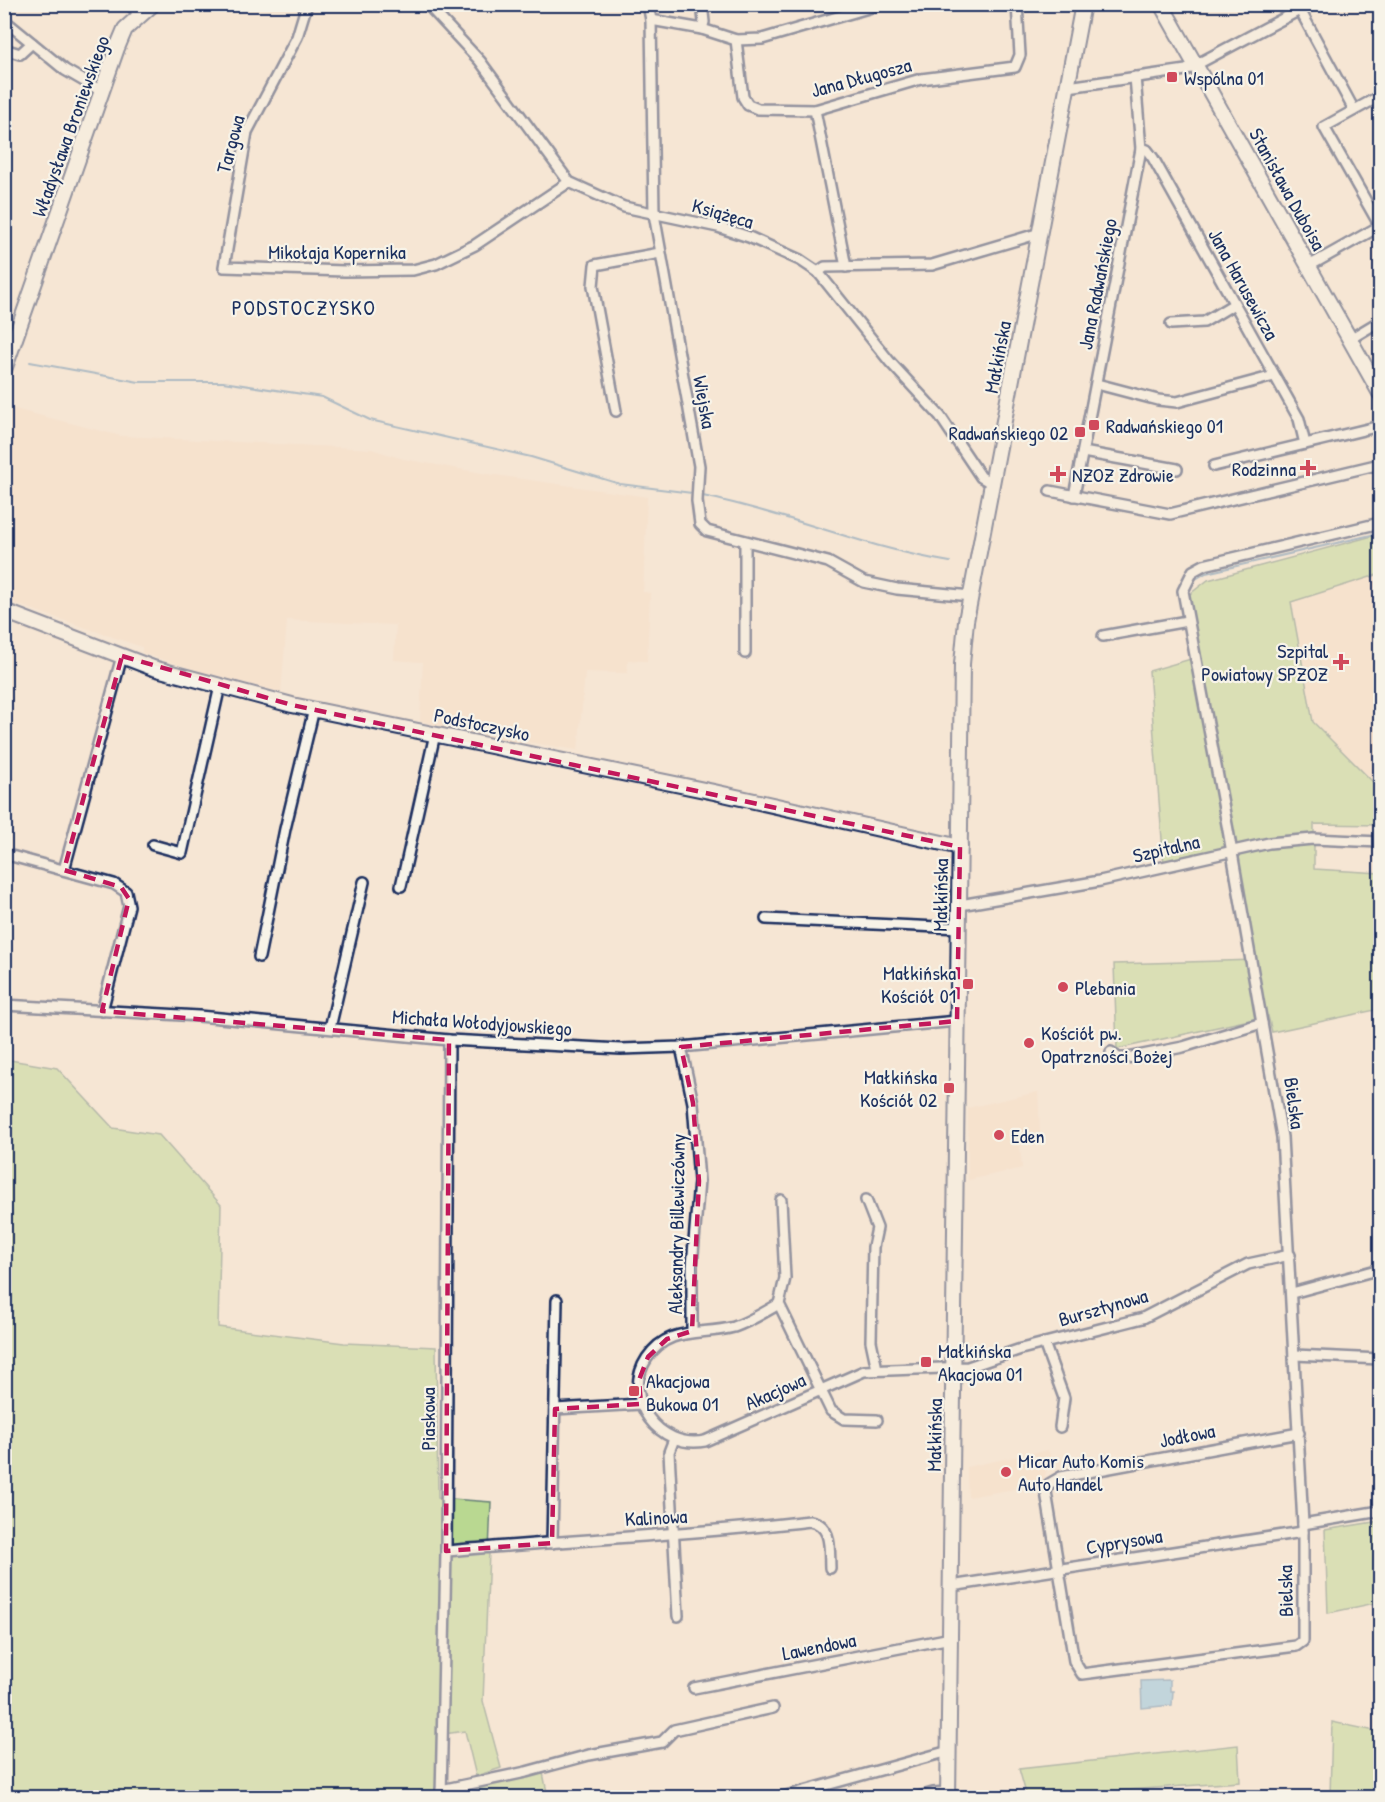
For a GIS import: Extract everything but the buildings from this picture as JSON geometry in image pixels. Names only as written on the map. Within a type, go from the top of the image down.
[{"type":"street","name":"Władysława Broniewskiego","points":[[4,370],[125,29],[135,10],[153,4]]},
{"type":"street","name":"Targowa","points":[[224,267],[248,129],[297,37],[307,4]]},
{"type":"street","name":"Książęca","points":[[427,4],[480,60],[569,182],[624,207],[718,227],[749,237],[800,260],[818,272],[890,362],[940,416],[981,477],[993,484]]},
{"type":"street","name":"Wiejska","points":[[648,4],[651,20],[654,214],[699,466],[697,501],[700,524],[707,531],[828,562],[864,582],[897,589],[971,596]]},
{"type":"street","points":[[702,4],[704,22],[702,29]]},
{"type":"street","points":[[651,20],[702,29],[736,40],[762,39],[882,4]]},
{"type":"street","name":"Jana Długosza","points":[[736,40],[743,97],[748,105],[758,109],[816,110],[903,83],[945,74],[1015,67],[1020,54],[1017,4]]},
{"type":"street","name":"Małkińska","points":[[948,1795],[962,664],[971,596],[1083,4]]},
{"type":"street","name":"Stanisława Duboisa","points":[[1161,4],[1380,393]]},
{"type":"street","points":[[1068,87],[1186,70],[1311,4]]},
{"type":"street","points":[[1300,10],[1354,110]]},
{"type":"street","points":[[4,20],[64,70],[103,92]]},
{"type":"street","points":[[4,49],[20,54],[32,43]]},
{"type":"street","name":"Jana Radwańskiego","points":[[1074,496],[1141,149],[1142,138],[1135,77]]},
{"type":"street","points":[[1309,266],[1380,226],[1324,127],[1380,96]]},
{"type":"street","points":[[816,110],[846,267]]},
{"type":"street","name":"Jana Harusewicza","points":[[1141,149],[1147,150],[1153,158],[1299,419],[1305,444]]},
{"type":"street","name":"Mikołaja Kopernika","points":[[224,267],[345,272],[413,270],[436,264],[475,245],[569,182]]},
{"type":"street","points":[[818,272],[825,267],[932,265],[1040,233]]},
{"type":"street","points":[[616,411],[593,286],[595,265],[660,253]]},
{"type":"street","points":[[1171,324],[1204,322],[1234,304]]},
{"type":"street","points":[[1350,339],[1380,321]]},
{"type":"street","points":[[1097,384],[1158,400],[1177,402],[1274,375]]},
{"type":"street","points":[[1214,466],[1380,426]]},
{"type":"street","points":[[1083,452],[1177,469]]},
{"type":"street","points":[[1050,491],[1170,514],[1380,464]]},
{"type":"street","name":"Bielska","points":[[1059,1570],[1074,1661],[1082,1674],[1296,1646],[1302,1643],[1303,1528],[1290,1255],[1281,1127],[1183,591],[1189,577],[1204,565],[1380,524]]},
{"type":"street","points":[[745,542],[745,653]]},
{"type":"street","name":"Podstoczysko","points":[[4,611],[122,656],[220,686],[314,709],[960,847]]},
{"type":"street","points":[[1103,636],[1187,621]]},
{"type":"street","points":[[64,870],[122,656]]},
{"type":"street","points":[[153,846],[182,853],[220,686]]},
{"type":"street","points":[[259,957],[285,830],[314,709]]},
{"type":"street","points":[[401,886],[435,734]]},
{"type":"street","name":"Szpitalna","points":[[960,904],[1100,881],[1232,851],[1295,840],[1380,842]]},
{"type":"street","points":[[4,854],[121,887],[129,899],[102,1011]]},
{"type":"street","points":[[330,1028],[364,882]]},
{"type":"street","points":[[766,919],[960,928]]},
{"type":"street","name":"Michała Wołodyjowskiego","points":[[4,1005],[330,1028],[449,1040],[621,1049],[681,1047],[957,1021]]},
{"type":"street","points":[[1111,1052],[1118,1058],[1127,1058],[1183,1047],[1263,1023]]},
{"type":"street","name":"Piaskowa","points":[[441,1794],[446,1551],[449,1040]]},
{"type":"street","name":"Aleksandry Billewiczówny","points":[[681,1047],[694,1112],[699,1181],[692,1266],[692,1331]]},
{"type":"street","points":[[781,1200],[785,1278],[779,1304],[819,1390],[837,1417],[848,1420],[877,1420]]},
{"type":"street","points":[[866,1200],[877,1228],[873,1247],[871,1341],[877,1369]]},
{"type":"street","name":"Bursztynowa","points":[[955,1368],[968,1367],[1044,1343],[1143,1318],[1248,1264],[1290,1255]]},
{"type":"street","points":[[1292,1293],[1380,1269]]},
{"type":"street","points":[[552,1543],[557,1300]]},
{"type":"street","points":[[678,1616],[669,1452],[674,1439],[654,1425],[641,1404],[639,1380],[648,1357],[667,1339],[692,1331],[733,1327],[779,1304]]},
{"type":"street","points":[[1044,1343],[1064,1398],[1060,1427]]},
{"type":"street","points":[[1295,1355],[1380,1359]]},
{"type":"street","name":"Akacjowa","points":[[674,1439],[694,1443],[705,1441],[861,1372],[877,1369],[955,1368]]},
{"type":"street","points":[[555,1409],[641,1404]]},
{"type":"street","name":"Jodłowa","points":[[1059,1570],[1046,1492],[1049,1484],[1061,1477],[1299,1433]]},
{"type":"street","name":"Cyprysowa","points":[[951,1586],[1303,1528],[1380,1511]]},
{"type":"street","name":"Kalinowa","points":[[446,1551],[810,1521],[820,1523],[827,1530],[830,1568]]},
{"type":"street","name":"Lawendowa","points":[[694,1688],[951,1638]]},
{"type":"street","points":[[441,1794],[589,1755],[662,1742],[674,1730],[773,1708]]},
{"type":"street","points":[[779,1797],[949,1751]]},
{"type":"street","points":[[915,1797],[948,1795]]},
{"type":"highlighted area","points":[[122,656],[292,705],[960,847],[957,1021],[681,1047],[693,1103],[699,1181],[692,1331],[667,1339],[648,1357],[639,1380],[641,1404],[555,1409],[552,1543],[446,1551],[449,1040],[102,1011],[129,899],[121,887],[64,870]]},
{"type":"shaded area","points":[[6,407],[121,436],[371,449],[403,459],[487,474],[647,497],[643,592],[650,593],[647,661],[628,660],[627,673],[585,672],[578,750],[521,741],[517,744],[420,721],[423,662],[394,660],[396,625],[287,620],[281,692],[209,674],[142,653],[142,647],[5,600]]},
{"type":"shaded area","name":"Szpital Powiatowy SPZOZ","points":[[1380,574],[1380,789],[1313,722],[1291,602]]},
{"type":"shaded area","points":[[5,775],[15,778],[8,810],[5,809]]},
{"type":"shaded area","name":"Eden","points":[[1038,1092],[1040,1133],[1019,1138],[1022,1168],[968,1180],[968,1108]]},
{"type":"shaded area","name":"Micar Auto Komis Auto Handel","points":[[1048,1450],[1050,1455],[1043,1484],[968,1497],[967,1467]]},
{"type":"green space","points":[[1380,534],[1380,574],[1291,602],[1313,722],[1380,789],[1380,825],[1314,824],[1314,869],[1380,873],[1380,1009],[1272,1032],[1268,1016],[1117,1049],[1114,964],[1257,960],[1234,845],[1164,865],[1149,671],[1198,657],[1186,597],[1208,580]]},
{"type":"green space","points":[[4,1059],[57,1068],[113,1128],[159,1135],[221,1205],[218,1327],[344,1343],[436,1347],[438,1498],[491,1502],[483,1701],[501,1768],[476,1776],[465,1731],[444,1734],[443,1794],[543,1773],[548,1797],[5,1797]]},
{"type":"green space","points":[[1380,1521],[1380,1602],[1328,1613],[1325,1530]]},
{"type":"green space","points":[[1332,1722],[1380,1732],[1380,1797],[1330,1797]]},
{"type":"green space","points":[[1238,1745],[1240,1782],[1027,1797],[1019,1769]]},
{"type":"water","points":[[1170,1680],[1170,1691],[1173,1691],[1172,1705],[1142,1708],[1141,1681]]},
{"type":"waterway","points":[[30,362],[139,382],[223,382],[322,397],[370,420],[531,457],[620,484],[692,493]]},
{"type":"waterway","points":[[703,496],[888,548],[950,562]]},
{"type":"waterway","points":[[1189,589],[1194,580],[1206,573],[1380,533]]},
{"type":"place","name":"Wspólna 01","points":[[1172,77]]},
{"type":"place","name":"Radwańskiego 01","points":[[1094,425]]},
{"type":"place","name":"Radwańskiego 02","points":[[1080,432]]},
{"type":"place","name":"Rodzinna","points":[[1308,468]]},
{"type":"place","name":"NZOZ Zdrowie","points":[[1058,474]]},
{"type":"place","name":"Szpital Powiatowy SPZOZ","points":[[1341,662]]},
{"type":"place","name":"Małkińska Kościół 01","points":[[968,984]]},
{"type":"place","name":"Plebania","points":[[1063,987]]},
{"type":"place","name":"Kościół pw. Opatrzności Bożej","points":[[1029,1043]]},
{"type":"place","name":"Małkińska Kościół 02","points":[[949,1088]]},
{"type":"place","name":"Eden","points":[[999,1135]]},
{"type":"place","name":"Małkińska Akacjowa 01","points":[[926,1362]]},
{"type":"place","name":"Akacjowa Bukowa 01","points":[[634,1391]]},
{"type":"place","name":"Micar Auto Komis Auto Handel","points":[[1006,1472]]},
{"type":"district","name":"PODSTOCZYSKO","points":[[304,307]]}]
